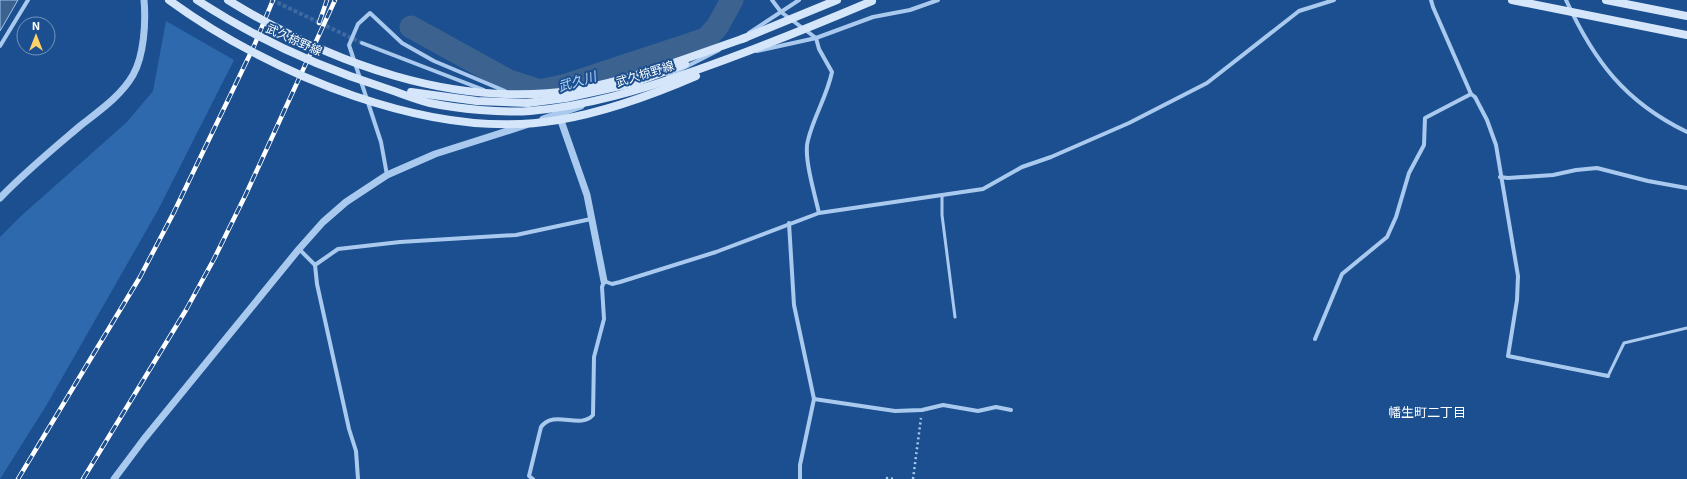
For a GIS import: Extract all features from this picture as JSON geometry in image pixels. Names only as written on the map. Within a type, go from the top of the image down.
[{"type":"main road","points":[[169,0],[230,40],[299,74],[334,88],[402,110],[436,118],[477,124],[518,124],[558,120],[601,110],[631,101],[681,82],[751,51]]},
{"type":"main road","name":"武久椋野線","points":[[197,0],[255,36],[298,56],[345,75],[429,103],[477,109],[528,111],[567,106],[638,90],[751,51],[874,1]]},
{"type":"main road","points":[[228,0],[281,30],[346,59],[383,72],[443,87],[494,94],[547,93],[603,84],[659,68],[745,38]]},
{"type":"main road","name":"武久椋野線","points":[[388,89],[477,101],[528,103],[566,98],[634,83],[668,71],[837,0]]},
{"type":"main road","points":[[1512,0],[1687,35]]},
{"type":"main road","points":[[1606,0],[1687,16]]},
{"type":"street","points":[[0,46],[28,0]]},
{"type":"street","points":[[0,198],[24,173],[113,99],[133,75],[142,42],[144,0]]},
{"type":"street","points":[[772,0],[781,12],[816,38],[819,49],[832,72],[829,87],[807,140],[806,151],[819,213]]},
{"type":"street","points":[[668,76],[709,57],[799,0]]},
{"type":"street","points":[[114,479],[144,439],[298,249],[323,222],[346,202],[387,175],[435,154],[712,62],[816,38],[873,17],[910,10],[938,0]]},
{"type":"street","points":[[604,281],[612,284],[620,282],[716,252],[819,213],[942,195],[964,190],[983,189],[1022,167],[1051,157],[1156,110],[1207,83],[1299,11],[1334,0]]},
{"type":"street","points":[[1431,0],[1432,6],[1471,94],[1475,97],[1492,132],[1496,150],[1518,276],[1517,300],[1508,356],[1608,376]]},
{"type":"street","points":[[1566,0],[1585,38],[1600,61],[1620,86],[1659,118],[1687,132]]},
{"type":"street","points":[[387,175],[381,142],[349,45],[358,24],[370,13],[402,44],[434,61],[559,114],[584,182],[604,281],[602,287],[604,319],[594,357],[593,415],[589,419],[583,421],[558,419],[548,420],[543,424],[529,476],[533,479]]},
{"type":"street","points":[[362,43],[508,99],[559,114]]},
{"type":"street","points":[[1315,339],[1342,274],[1387,237],[1396,217],[1409,172],[1424,145],[1425,118],[1471,94]]},
{"type":"street","points":[[1500,177],[1508,178],[1554,175],[1576,170],[1598,168],[1648,181],[1687,188]]},
{"type":"street","points":[[315,265],[338,249],[400,242],[516,235],[591,219]]},
{"type":"street","points":[[789,224],[794,305],[814,399],[800,465],[800,479]]},
{"type":"street","points":[[298,249],[315,265],[317,284],[349,429],[356,451],[358,479]]},
{"type":"street","points":[[814,399],[881,410],[922,410],[943,405],[978,411],[996,407],[1011,410]]},
{"type":"lane","points":[[942,195],[942,215],[955,317]]},
{"type":"lane","points":[[1608,376],[1624,343],[1687,328]]},
{"type":"path","points":[[913,479],[922,410]]},
{"type":"path","points":[[887,479],[895,479]]},
{"type":"shaded area","points":[[0,0],[18,0],[0,31]]},
{"type":"shaded area","points":[[166,21],[234,60],[158,210],[46,406],[0,479],[0,237],[21,216],[127,122],[153,91]]},
{"type":"waterway","name":"武久川","points":[[411,27],[509,81],[540,91],[567,85],[706,39],[717,27],[732,0]]},
{"type":"tunnel","points":[[272,0],[362,43]]},
{"type":"railway","points":[[18,479],[140,277],[174,212],[254,46],[273,0]]},
{"type":"railway","points":[[319,23],[327,0]]},
{"type":"railway","points":[[83,479],[186,310],[214,259],[246,194],[335,0]]},
{"type":"district","name":"幡生町二丁目","points":[[1427,412]]}]
